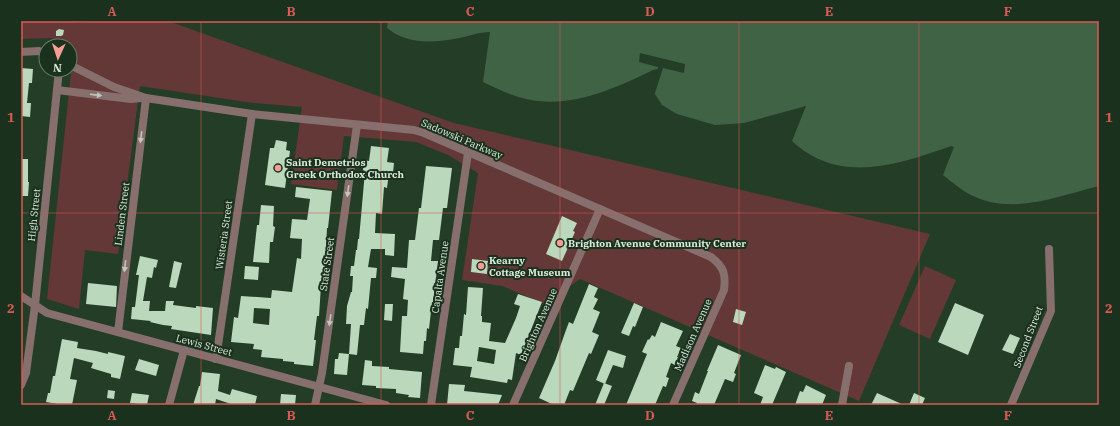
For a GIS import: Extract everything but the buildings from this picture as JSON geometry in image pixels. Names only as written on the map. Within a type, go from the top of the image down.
[{"type":"street","points":[[21,52],[38,51]]},
{"type":"street","name":"Sadowski Parkway","points":[[78,69],[114,87],[146,98],[252,114],[414,130],[424,133],[711,257],[719,263],[724,271]]},
{"type":"street","name":"High Street","points":[[21,385],[26,374],[35,305],[58,78]]},
{"type":"street","name":"Sadowski Parkway","points":[[57,90],[131,99],[146,98]]},
{"type":"street","name":"Linden Street","points":[[118,332],[146,98]]},
{"type":"street","name":"Wisteria Street","points":[[216,359],[252,114]]},
{"type":"street","name":"State Street","points":[[315,405],[322,373],[357,124]]},
{"type":"street","name":"Capalta Avenue","points":[[431,405],[468,153]]},
{"type":"street","name":"Brighton Avenue","points":[[513,405],[600,209]]},
{"type":"street","name":"Second Street","points":[[1011,405],[1051,311],[1049,249]]},
{"type":"street","name":"Madison Avenue","points":[[673,405],[724,290],[724,271]]},
{"type":"street","name":"Lewis Street","points":[[21,296],[47,313],[386,405]]},
{"type":"street","points":[[169,405],[184,350]]},
{"type":"street","points":[[842,405],[849,366]]},
{"type":"shaded area","points":[[21,21],[65,21],[81,23],[95,21],[168,21],[454,123],[930,234],[859,401],[580,279],[545,304],[502,286],[462,280],[478,173],[448,155],[416,142],[344,136],[337,190],[291,184],[302,107],[253,103],[140,86],[118,254],[85,250],[79,309],[47,299],[70,78],[78,78],[78,38],[21,39]]},
{"type":"shaded area","points":[[388,21],[1099,21],[1099,186],[1035,202],[1003,204],[987,201],[967,193],[943,175],[954,147],[951,146],[910,159],[869,167],[849,167],[829,163],[810,155],[792,141],[806,106],[744,123],[715,125],[677,114],[662,105],[653,91],[658,69],[607,90],[575,99],[542,101],[526,99],[504,92],[483,82],[490,32],[478,33],[450,40],[431,42],[412,40],[395,34],[387,28]]},
{"type":"shaded area","points":[[925,266],[956,280],[930,339],[899,325]]},
{"type":"pier","points":[[640,53],[685,64],[684,73],[663,68],[654,96],[651,91],[658,67],[639,62]]},
{"type":"place","name":"Saint Demetrios Greek Orthodox Church","points":[[278,168]]},
{"type":"place","name":"Brighton Avenue Community Center","points":[[560,243]]},
{"type":"place","name":"Kearny Cottage Museum","points":[[481,266]]}]
